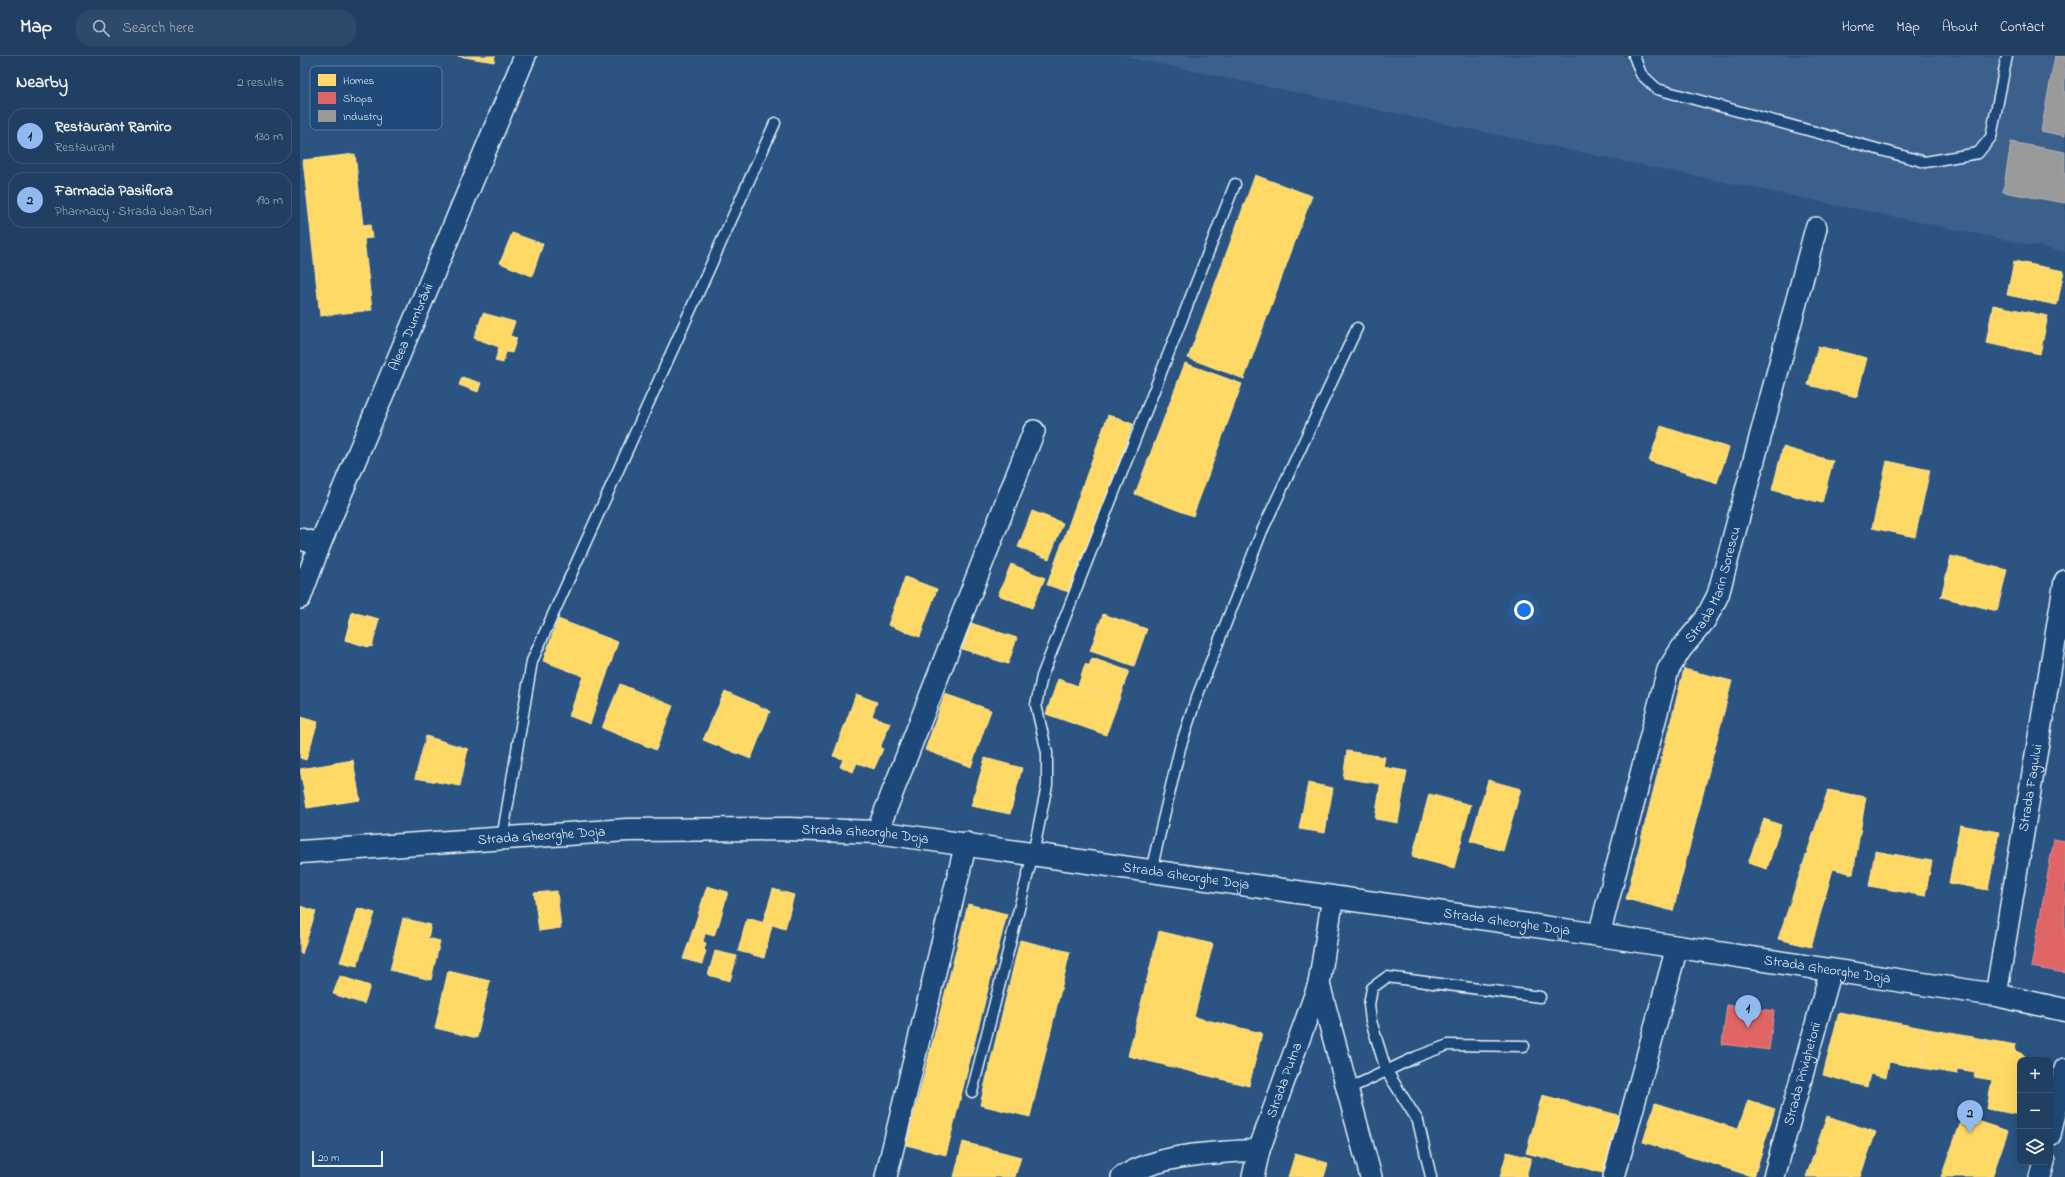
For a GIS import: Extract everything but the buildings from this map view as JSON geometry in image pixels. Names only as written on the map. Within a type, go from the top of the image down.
[{"type":"main road","name":"Strada Gheorghe Doja","points":[[300,852],[627,830],[788,829],[877,832],[966,843],[1033,854],[1599,935],[1996,995],[2065,1010]]},
{"type":"street","name":"Aleea Dumbrăvii","points":[[300,598],[320,544],[525,56]]},
{"type":"street","name":"Strada Marin Sorescu","points":[[1599,935],[1668,670],[1681,649],[1705,620],[1718,596],[1816,228]]},
{"type":"street","points":[[877,832],[1034,431]]},
{"type":"street","points":[[300,539],[320,544]]},
{"type":"street","name":"Strada Fagului","points":[[1996,995],[2065,581]]},
{"type":"street","points":[[886,1177],[966,843]]},
{"type":"street","name":"Strada Putna","points":[[1252,1177],[1259,1150],[1319,984],[1333,897]]},
{"type":"street","points":[[1614,1177],[1677,947]]},
{"type":"street","name":"Strada Privighetorii","points":[[1774,1177],[1831,970]]},
{"type":"street","name":"Strada Putna","points":[[1319,984],[1346,1090],[1371,1177]]},
{"type":"street","points":[[2052,1129],[2065,1070]]},
{"type":"street","points":[[1122,1177],[1138,1168],[1156,1162],[1189,1155],[1259,1150]]},
{"type":"street","points":[[2040,1177],[2043,1165]]},
{"type":"lane","points":[[1634,56],[1642,74],[1657,89],[1925,162],[1978,153],[1991,137],[2007,56]]},
{"type":"lane","points":[[502,839],[532,661],[775,123]]},
{"type":"lane","points":[[972,1092],[1033,854],[1047,785],[1047,753],[1036,705],[1042,676],[1235,184]]},
{"type":"lane","points":[[1151,871],[1180,748],[1195,702],[1262,531],[1357,328]]},
{"type":"lane","points":[[1430,1177],[1418,1121],[1386,1070],[1371,1021],[1369,1005],[1372,988],[1387,977],[1540,997]]},
{"type":"lane","points":[[1346,1090],[1386,1070],[1448,1045],[1524,1046]]},
{"type":"shaded area","points":[[1122,56],[2065,56],[2065,252],[1564,149]]},
{"type":"place","name":"Restaurant Ramiro","points":[[1748,1028]]},
{"type":"place","name":"Farmacia Pasiflora","points":[[1970,1133]]}]
